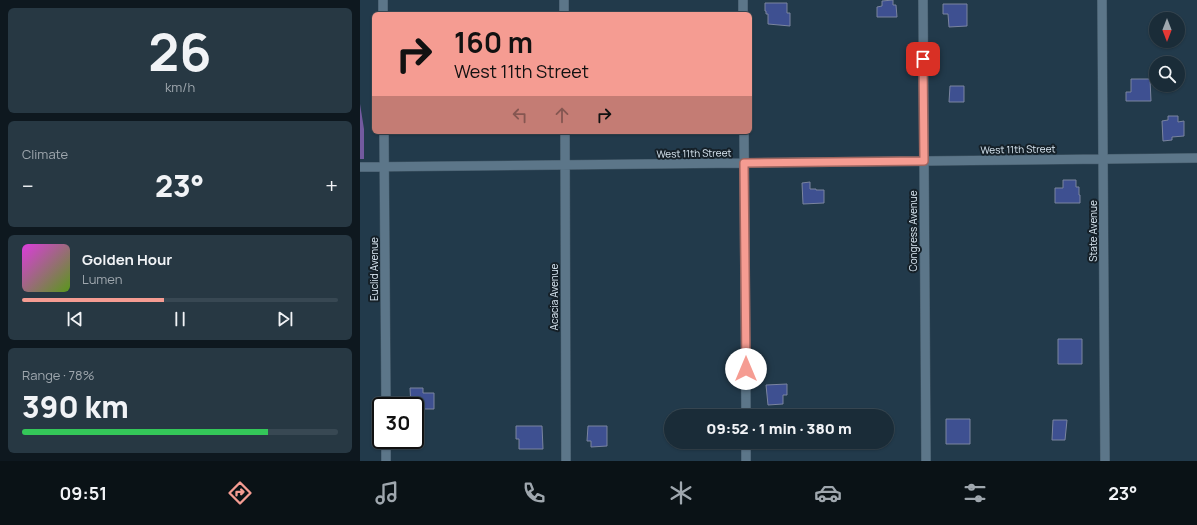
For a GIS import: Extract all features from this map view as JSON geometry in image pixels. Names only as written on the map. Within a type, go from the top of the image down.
[{"type":"street","points":[[383,0],[383,12]]},
{"type":"street","points":[[564,0],[564,12]]},
{"type":"street","points":[[743,0],[743,12]]},
{"type":"street","name":"Congress Avenue","points":[[923,0],[926,461]]},
{"type":"street","name":"State Avenue","points":[[1102,0],[1105,461]]},
{"type":"street","name":"Euclid Avenue","points":[[384,134],[386,397]]},
{"type":"street","name":"Acacia Avenue","points":[[564,134],[566,461]]},
{"type":"street","points":[[744,134],[746,409]]},
{"type":"street","name":"West 11th Street","points":[[360,167],[1197,158]]},
{"type":"street","points":[[386,449],[386,461]]},
{"type":"street","points":[[746,449],[746,461]]},
{"type":"shaded area","points":[[360,104],[364,129],[364,159],[360,159]]},
{"type":"building","points":[[893,0],[893,5],[896,5],[897,17],[877,17],[877,7],[882,6],[882,1]]},
{"type":"building","points":[[765,3],[787,3],[787,13],[790,13],[790,26],[768,24],[768,14],[766,14],[765,11]]},
{"type":"building","points":[[943,4],[967,4],[967,26],[949,27],[948,14],[943,14]]},
{"type":"building","points":[[1131,79],[1149,79],[1151,101],[1126,101],[1126,92],[1131,92]]},
{"type":"building","points":[[950,86],[964,86],[964,102],[949,102]]},
{"type":"building","points":[[1168,116],[1178,116],[1178,122],[1184,121],[1184,136],[1172,137],[1172,140],[1163,141],[1162,121],[1168,120]]},
{"type":"building","points":[[1063,180],[1076,180],[1076,187],[1079,187],[1080,203],[1055,203],[1055,188],[1063,188]]},
{"type":"building","points":[[810,182],[810,189],[824,190],[824,203],[803,204],[802,183]]},
{"type":"building","points":[[1058,339],[1082,339],[1082,364],[1058,364]]},
{"type":"building","points":[[787,384],[787,395],[783,395],[783,404],[768,405],[766,385]]},
{"type":"building","points":[[410,388],[423,388],[423,393],[434,393],[434,409],[424,409],[424,397],[410,397]]},
{"type":"building","points":[[946,419],[970,419],[970,444],[946,444]]},
{"type":"building","points":[[1053,420],[1067,420],[1065,440],[1052,440]]},
{"type":"building","points":[[516,426],[542,426],[543,449],[519,449],[519,439],[516,439]]},
{"type":"building","points":[[588,426],[607,426],[607,446],[591,447],[591,441],[587,441]]},
{"type":"route","points":[[746,369],[744,163],[924,161],[923,59]]}]
